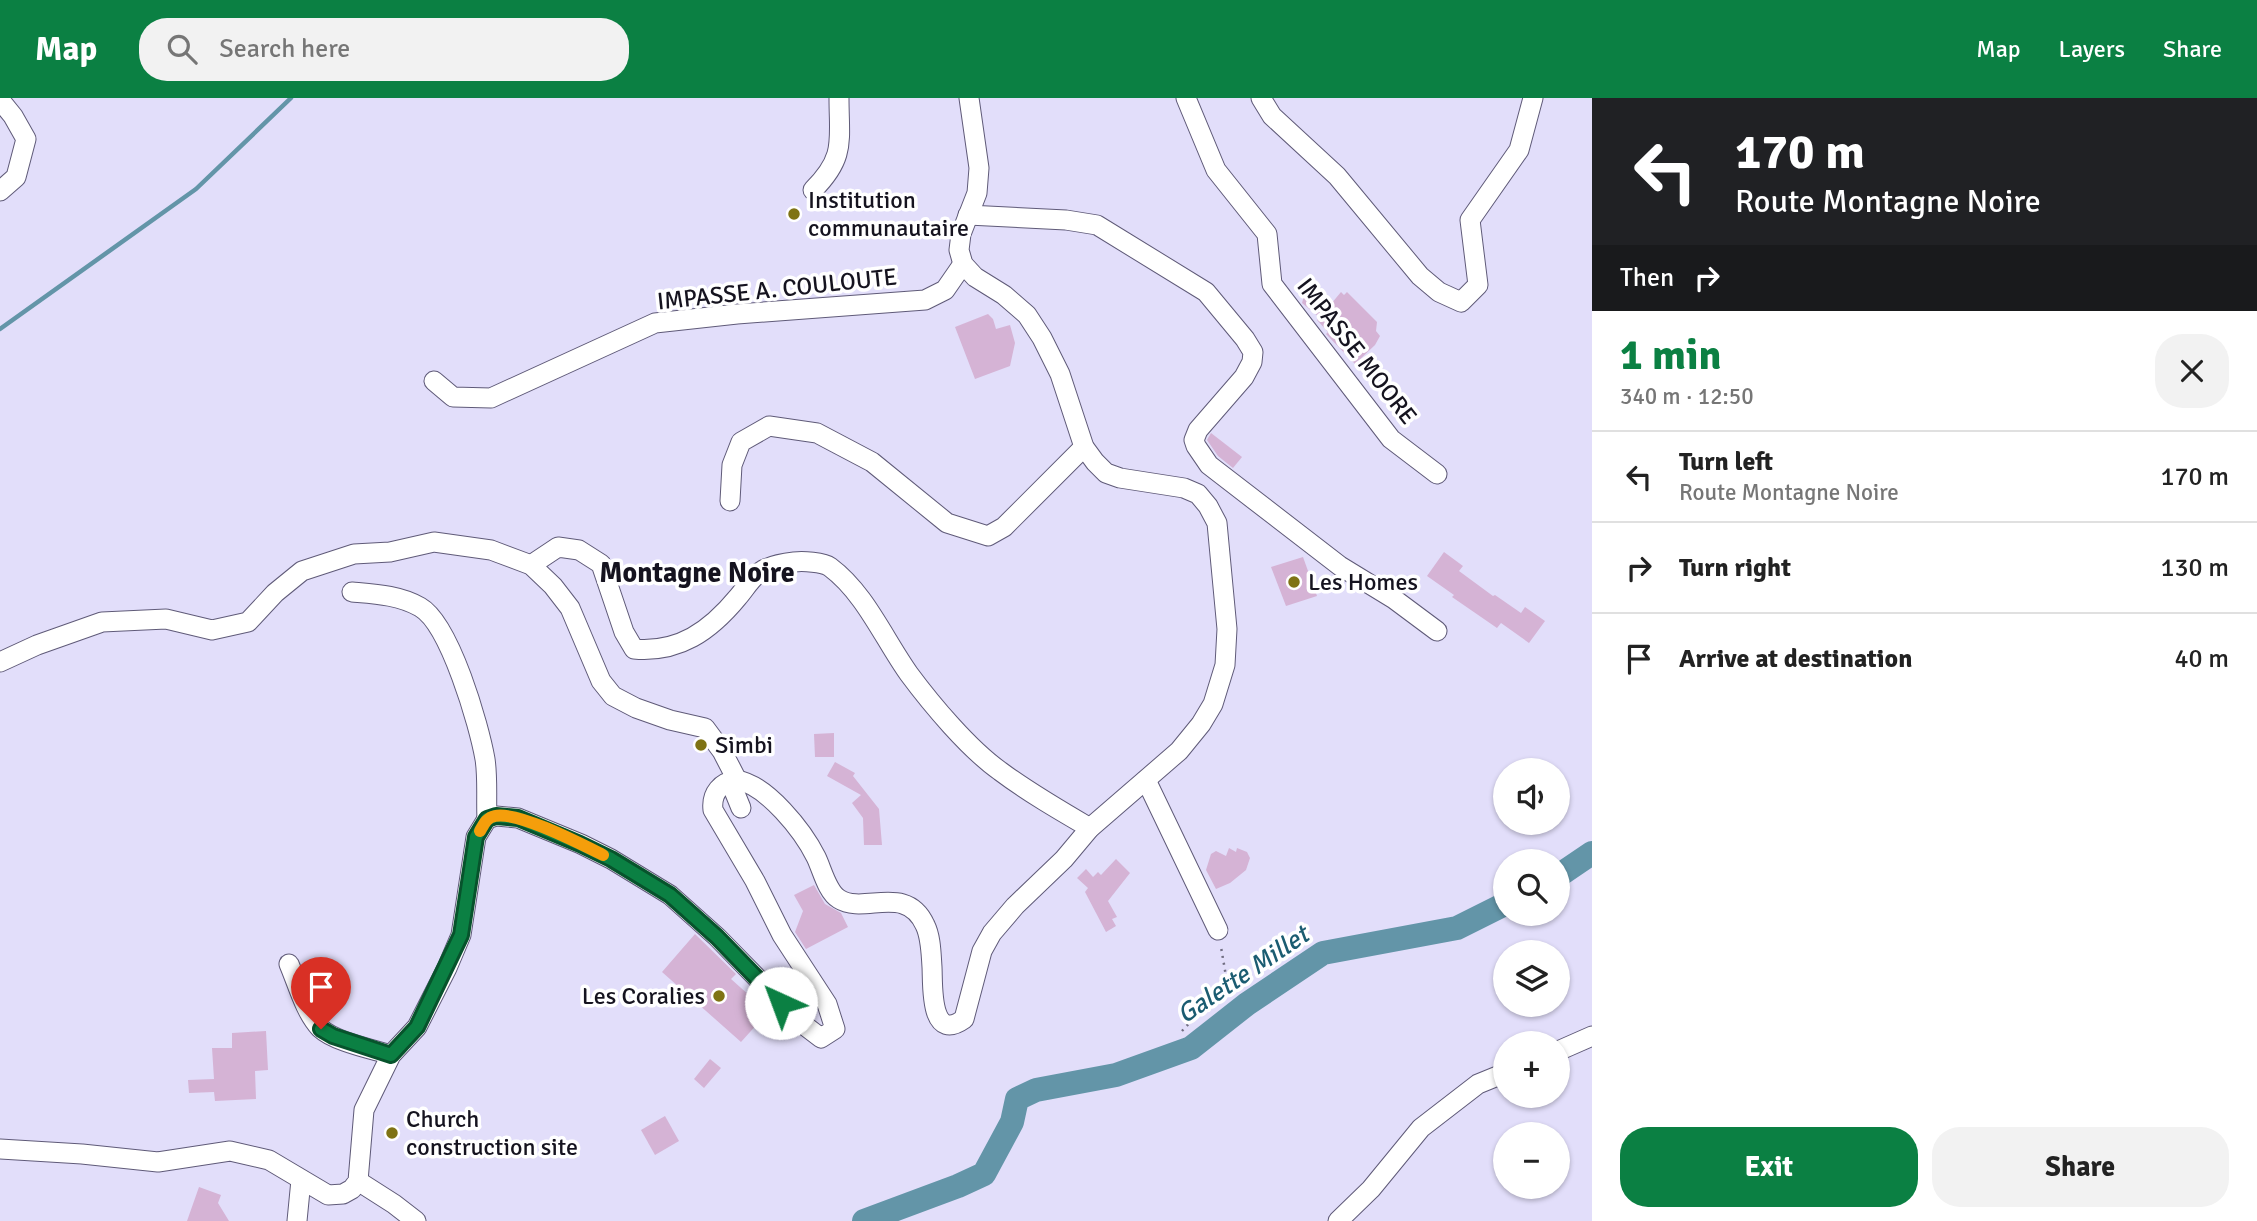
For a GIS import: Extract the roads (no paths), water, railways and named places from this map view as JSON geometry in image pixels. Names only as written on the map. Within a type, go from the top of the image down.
[{"type":"street","points":[[813,190],[832,168],[838,154],[839,98]]},
{"type":"street","points":[[0,662],[37,645],[102,622],[166,619],[212,630],[248,622],[275,593],[302,571],[354,554],[390,552],[434,542],[491,550],[531,565],[570,608],[601,681],[613,696],[636,708],[670,720],[705,728],[742,779],[775,803],[798,827],[836,898],[849,904],[891,902],[911,907],[920,915],[930,941],[935,1012],[946,1023],[952,1024],[964,1018],[982,951],[992,933],[1015,906],[1064,859],[1090,828],[1179,751],[1201,724],[1213,704],[1225,665],[1227,629],[1217,523],[1198,494],[1184,488],[1120,478],[1106,473],[1084,447],[1060,374],[1027,315],[1004,295],[975,277],[963,264],[961,234],[976,193],[979,168],[969,98]]},
{"type":"street","name":"IMPASSE MOORE","points":[[1186,98],[1216,170],[1267,234],[1272,284],[1391,439],[1437,474]]},
{"type":"street","points":[[1261,98],[1272,116],[1337,176],[1420,276],[1439,292],[1461,302],[1478,285],[1469,220],[1519,150],[1533,98]]},
{"type":"street","points":[[0,100],[26,139],[16,177],[0,191]]},
{"type":"street","points":[[968,215],[1066,220],[1097,225],[1206,292],[1253,352],[1252,362],[1244,377],[1198,430],[1194,440],[1196,446],[1209,465],[1292,530],[1340,566],[1394,599],[1437,631]]},
{"type":"street","name":"IMPASSE A. COULOUTE","points":[[434,381],[453,397],[491,398],[655,323],[925,300],[945,290],[963,264]]},
{"type":"street","points":[[730,501],[732,465],[741,442],[769,426],[817,433],[872,463],[947,523],[988,536],[1004,527],[1084,447]]},
{"type":"street","points":[[531,565],[558,547],[579,550],[601,564],[624,632],[634,649],[651,650],[674,646],[695,637],[716,621],[763,569],[795,562],[828,564],[847,583],[935,708],[997,769],[1090,828]]},
{"type":"street","points":[[0,1149],[159,1162],[230,1151],[269,1160],[328,1195],[343,1194],[352,1189],[358,1181],[364,1110],[391,1055],[417,1027],[461,935],[476,837],[487,819],[485,761],[476,724],[466,687],[435,620],[422,608],[393,596],[352,592]]},
{"type":"street","points":[[741,808],[742,779]]},
{"type":"street","points":[[487,819],[507,816],[537,825],[611,859],[670,895],[717,937],[800,1022],[821,1038],[835,1029],[827,1004],[782,935],[755,881],[713,810],[714,796],[720,786],[742,779]]},
{"type":"street","points":[[1146,780],[1218,930]]},
{"type":"street","points":[[289,964],[311,1016],[321,1029],[333,1036],[391,1055]]},
{"type":"street","points":[[1570,1046],[1592,1036]]},
{"type":"street","points":[[1338,1221],[1371,1189],[1421,1128],[1478,1084],[1493,1078]]},
{"type":"street","points":[[298,1221],[301,1180]]},
{"type":"street","points":[[358,1181],[415,1221]]},
{"type":"waterway","points":[[0,329],[196,189],[291,98]]},
{"type":"waterway","name":"Galette Millet","points":[[1570,868],[1592,853]]},
{"type":"waterway","name":"Galette Millet","points":[[864,1221],[984,1174],[1012,1122],[1017,1099],[1036,1090],[1116,1075],[1191,1048],[1247,1004],[1323,953],[1457,928],[1493,910]]},
{"type":"place","name":"Institution communautaire","points":[[794,214]]},
{"type":"place","name":"Les Homes","points":[[1294,582]]},
{"type":"place","name":"Simbi","points":[[701,745]]},
{"type":"place","name":"Les Coralies","points":[[719,996]]},
{"type":"place","name":"Church construction site","points":[[392,1133]]},
{"type":"district","name":"Montagne Noire","points":[[697,573]]}]
